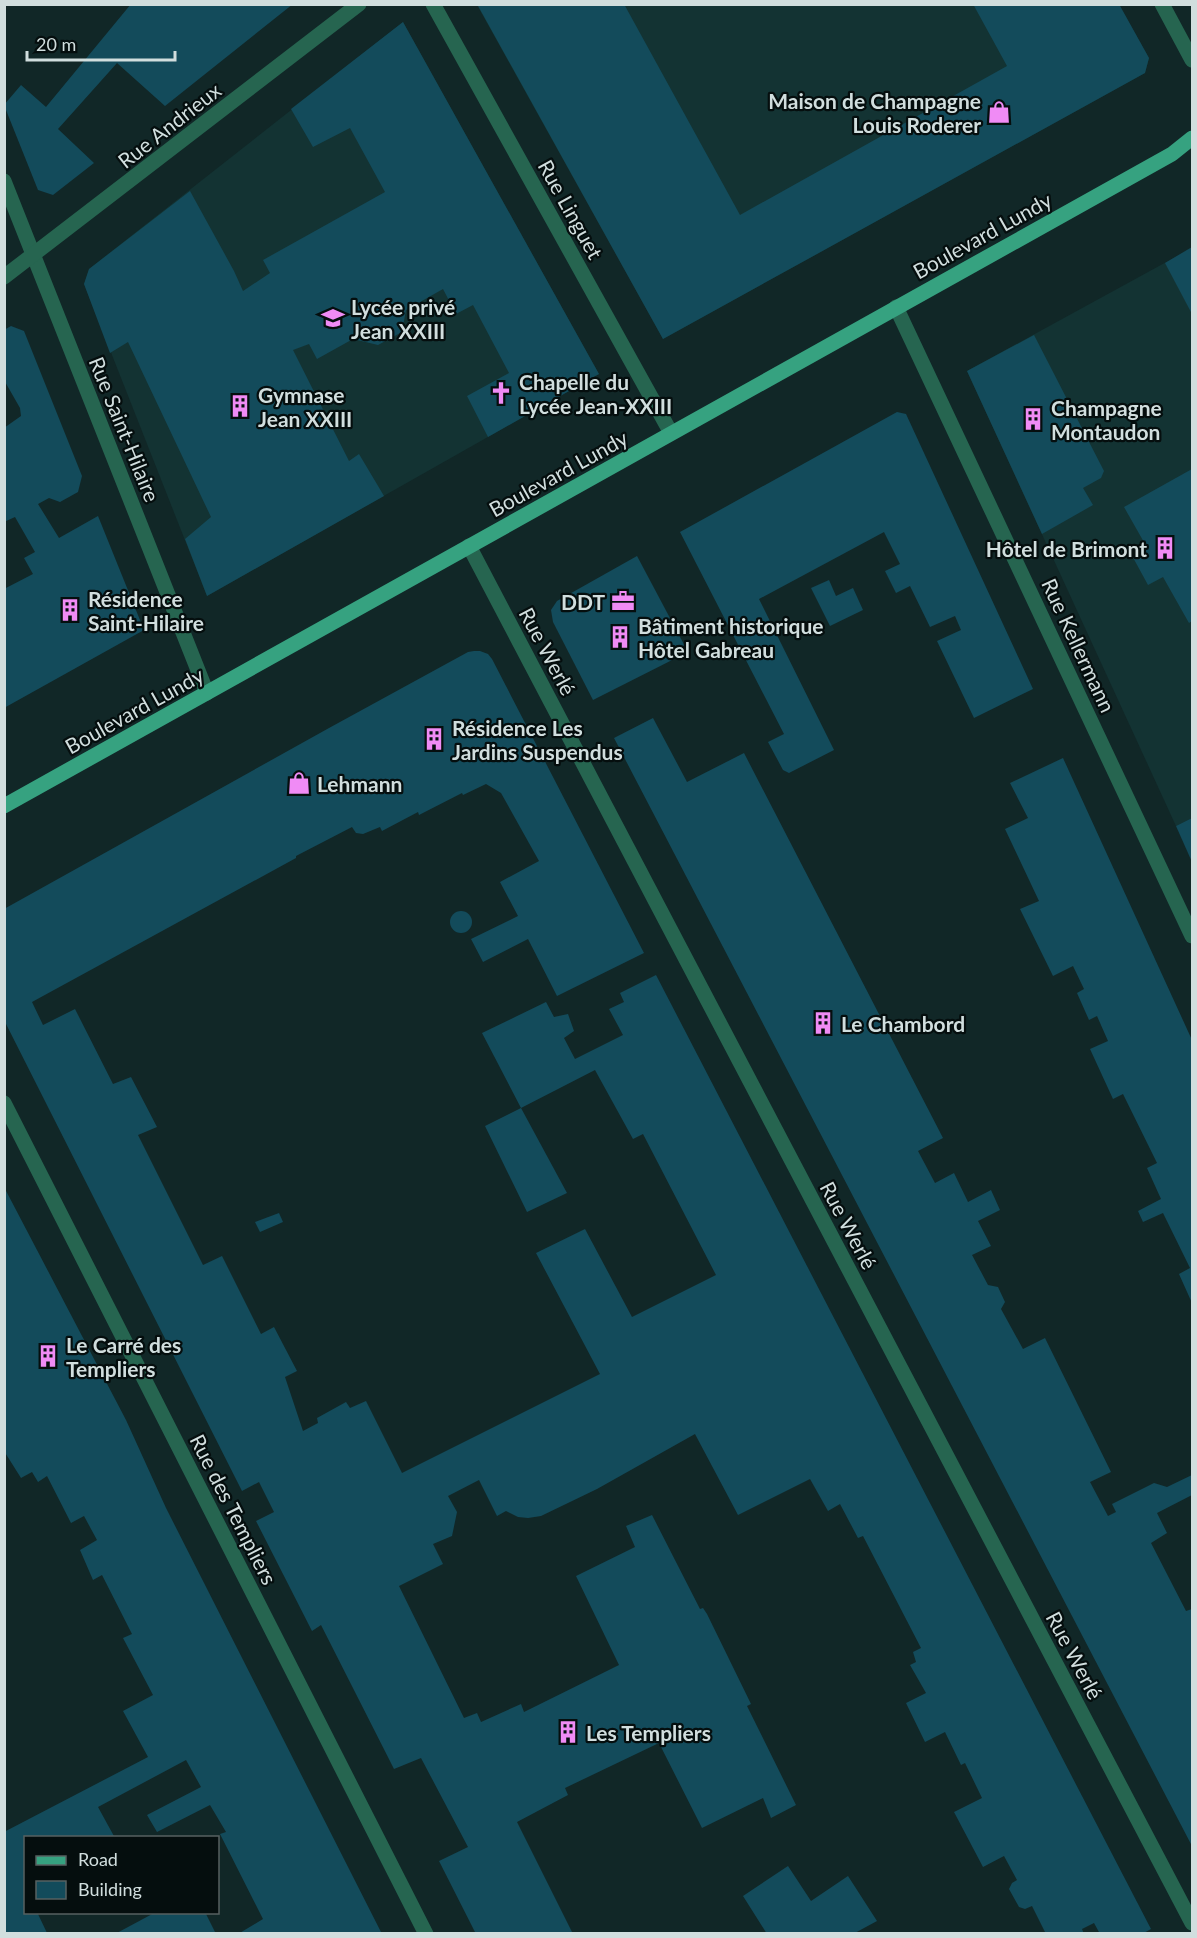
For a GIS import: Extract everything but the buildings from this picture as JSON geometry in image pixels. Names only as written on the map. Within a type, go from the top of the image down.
[{"type":"main road","name":"Boulevard Lundy","points":[[4,806],[1172,153],[1192,138]]},
{"type":"street","name":"Rue Andrieux","points":[[4,277],[359,4]]},
{"type":"street","name":"Rue Linguet","points":[[433,4],[671,433]]},
{"type":"street","points":[[1162,4],[1192,60]]},
{"type":"street","name":"Rue Saint-Hilaire","points":[[4,181],[207,693]]},
{"type":"street","name":"Rue Kellermann","points":[[896,307],[1192,936]]},
{"type":"street","name":"Rue Werlé","points":[[469,546],[1192,1923]]},
{"type":"street","name":"Rue des Templiers","points":[[4,1103],[426,1934]]},
{"type":"shaded area","points":[[477,5],[1119,5],[1149,58],[1145,73],[663,339]]},
{"type":"shaded area","name":"Lycée privé Jean XXIII","points":[[403,22],[599,374],[207,596],[84,284],[89,269]]},
{"type":"shaded area","points":[[1192,248],[1192,818],[1176,826],[967,371]]},
{"type":"place","name":"Maison de Champagne Louis Roderer","points":[[999,112]]},
{"type":"place","name":"Lycée privé Jean XXIII","points":[[333,318]]},
{"type":"place","name":"Chapelle du Lycée Jean-XXIII","points":[[501,393]]},
{"type":"place","name":"Gymnase Jean XXIII","points":[[240,406]]},
{"type":"place","name":"Champagne Montaudon","points":[[1033,419]]},
{"type":"place","name":"Hôtel de Brimont","points":[[1165,548]]},
{"type":"place","name":"DDT","points":[[623,601]]},
{"type":"place","name":"Résidence Saint-Hilaire","points":[[70,610]]},
{"type":"place","name":"Bâtiment historique Hôtel Gabreau","points":[[620,637]]},
{"type":"place","name":"Résidence Les Jardins Suspendus","points":[[434,739]]},
{"type":"place","name":"Lehmann","points":[[299,783]]},
{"type":"place","name":"Le Chambord","points":[[823,1023]]},
{"type":"place","name":"Le Carré des Templiers","points":[[48,1356]]},
{"type":"place","name":"Les Templiers","points":[[568,1732]]}]
